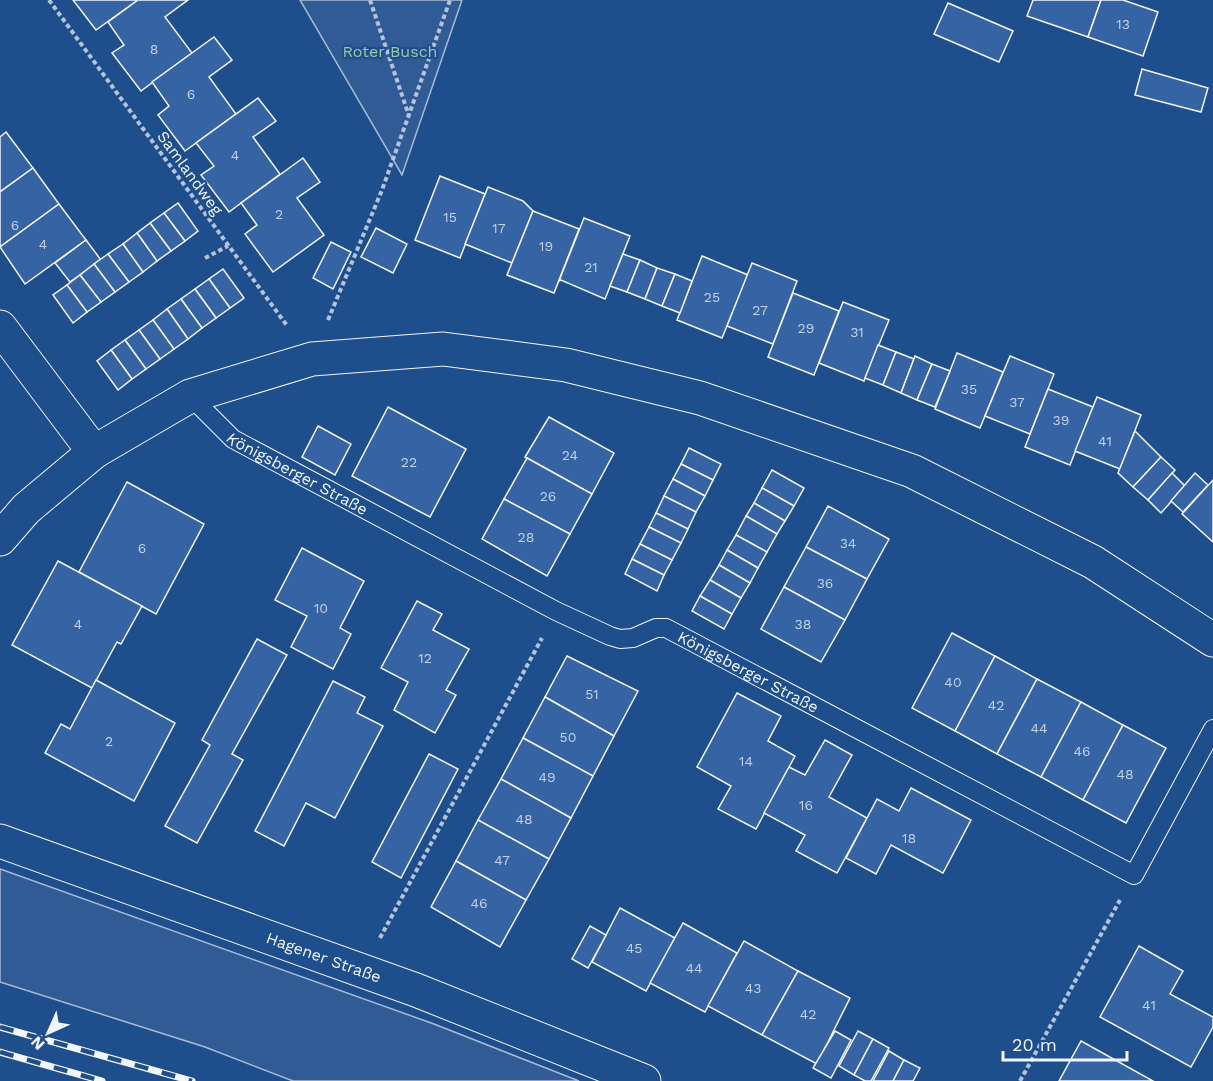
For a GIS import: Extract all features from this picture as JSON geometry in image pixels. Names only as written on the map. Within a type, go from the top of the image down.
[{"type":"street","points":[[0,327],[94,452]]},
{"type":"street","points":[[0,539],[26,509],[94,452],[190,396],[312,359],[443,349],[566,365],[700,398],[912,471],[1093,561],[1213,640]]},
{"type":"street","name":"Hagener Straße","points":[[0,841],[362,971],[644,1081]]},
{"type":"lane","name":"Königsberger Straße","points":[[190,396],[233,439],[556,611],[620,639],[633,638],[656,628],[666,627],[1134,875],[1213,729]]},
{"type":"path","name":"Samlandweg","points":[[50,0],[312,359]]},
{"type":"path","points":[[370,0],[409,116]]},
{"type":"path","points":[[312,359],[382,190],[450,0]]},
{"type":"path","points":[[206,258],[228,246]]},
{"type":"path","points":[[362,971],[556,611]]},
{"type":"path","points":[[1020,1081],[1107,925]]},
{"type":"shaded area","name":"Roter Busch","points":[[300,0],[462,0],[402,175]]},
{"type":"shaded area","points":[[0,869],[434,1024],[579,1081],[293,1081],[205,1047],[0,982]]},
{"type":"building","points":[[73,0],[138,0],[96,30]]},
{"type":"building","points":[[138,0],[188,0],[165,17],[192,53],[141,91],[112,53],[124,45],[108,22]]},
{"type":"building","points":[[1033,0],[1101,0],[1088,37],[1027,16]]},
{"type":"building","points":[[1101,0],[1123,0],[1158,12],[1143,56],[1088,37]]},
{"type":"building","points":[[948,3],[1013,31],[999,62],[934,34]]},
{"type":"building","points":[[214,37],[232,60],[209,77],[236,114],[185,151],[158,115],[169,106],[152,82]]},
{"type":"building","points":[[1142,69],[1208,88],[1201,112],[1135,95]]},
{"type":"building","points":[[258,98],[276,121],[253,137],[280,174],[229,212],[201,175],[214,166],[196,143]]},
{"type":"building","points":[[6,132],[33,168],[0,192],[0,137]]},
{"type":"building","points":[[303,158],[320,182],[297,198],[324,235],[273,272],[245,234],[257,225],[241,203]]},
{"type":"building","points":[[33,168],[59,204],[0,247],[0,192]]},
{"type":"building","points":[[440,176],[485,194],[460,258],[415,240]]},
{"type":"building","points":[[488,187],[523,201],[533,211],[512,263],[465,244]]},
{"type":"building","points":[[178,203],[198,231],[185,241],[164,213]]},
{"type":"building","points":[[59,204],[86,240],[25,284],[0,247]]},
{"type":"building","points":[[533,211],[579,229],[554,293],[507,275]]},
{"type":"building","points":[[164,213],[185,241],[171,251],[150,223]]},
{"type":"building","points":[[584,218],[630,236],[605,299],[559,281]]},
{"type":"building","points":[[150,223],[171,251],[157,261],[137,233]]},
{"type":"building","points":[[376,228],[407,244],[393,273],[361,257]]},
{"type":"building","points":[[137,233],[157,261],[143,272],[123,244]]},
{"type":"building","points":[[86,240],[101,260],[70,282],[55,263]]},
{"type":"building","points":[[331,242],[351,252],[333,289],[313,278]]},
{"type":"building","points":[[123,244],[143,272],[129,282],[108,254]]},
{"type":"building","points":[[108,254],[129,282],[115,292],[94,264]]},
{"type":"building","points":[[623,254],[640,260],[627,292],[610,286]]},
{"type":"building","points":[[702,256],[748,275],[722,338],[677,320]]},
{"type":"building","points":[[640,260],[657,268],[645,299],[627,292]]},
{"type":"building","points":[[752,263],[797,281],[773,344],[727,326]]},
{"type":"building","points":[[94,264],[115,292],[101,302],[80,275]]},
{"type":"building","points":[[657,268],[675,274],[662,306],[645,299]]},
{"type":"building","points":[[223,269],[244,298],[230,308],[209,279]]},
{"type":"building","points":[[675,274],[692,281],[680,313],[662,306]]},
{"type":"building","points":[[80,275],[101,302],[87,312],[67,285]]},
{"type":"building","points":[[209,279],[230,308],[216,318],[195,289]]},
{"type":"building","points":[[67,285],[87,312],[73,323],[53,295]]},
{"type":"building","points":[[195,289],[216,318],[202,328],[181,299]]},
{"type":"building","points":[[793,293],[839,311],[814,375],[768,357]]},
{"type":"building","points":[[181,299],[202,328],[188,339],[167,309]]},
{"type":"building","points":[[843,302],[889,320],[864,381],[819,363]]},
{"type":"building","points":[[167,309],[188,339],[174,349],[153,320]]},
{"type":"building","points":[[153,320],[174,349],[160,359],[139,330]]},
{"type":"building","points":[[139,330],[160,359],[146,369],[125,340]]},
{"type":"building","points":[[125,340],[146,369],[132,379],[111,350]]},
{"type":"building","points":[[878,345],[896,352],[883,385],[865,378]]},
{"type":"building","points":[[111,350],[132,379],[118,390],[97,361]]},
{"type":"building","points":[[896,352],[914,359],[901,393],[883,385]]},
{"type":"building","points":[[957,353],[1003,372],[980,428],[935,409]]},
{"type":"building","points":[[915,356],[932,364],[917,400],[901,393]]},
{"type":"building","points":[[1010,356],[1054,374],[1030,434],[985,416]]},
{"type":"building","points":[[932,364],[950,371],[935,407],[917,400]]},
{"type":"building","points":[[1048,389],[1093,407],[1070,465],[1025,447]]},
{"type":"building","points":[[1097,397],[1141,415],[1120,469],[1075,451]]},
{"type":"building","points":[[388,407],[466,449],[430,517],[352,476]]},
{"type":"building","points":[[549,417],[614,453],[592,494],[525,457]]},
{"type":"building","points":[[318,426],[351,444],[335,475],[302,457]]},
{"type":"building","points":[[1135,431],[1161,457],[1133,487],[1118,473]]},
{"type":"building","points":[[689,448],[721,464],[713,480],[681,464]]},
{"type":"building","points":[[1161,457],[1175,470],[1148,500],[1133,487]]},
{"type":"building","points":[[527,458],[592,494],[570,534],[504,499]]},
{"type":"building","points":[[681,464],[713,480],[705,496],[673,479]]},
{"type":"building","points":[[772,470],[804,488],[794,506],[762,488]]},
{"type":"building","points":[[1172,473],[1185,486],[1161,513],[1148,500]]},
{"type":"building","points":[[1195,473],[1208,485],[1183,512],[1171,501]]},
{"type":"building","points":[[673,479],[705,496],[696,512],[664,496]]},
{"type":"building","points":[[1213,480],[1213,542],[1182,514]]},
{"type":"building","points":[[127,482],[204,524],[156,614],[79,572]]},
{"type":"building","points":[[762,488],[794,506],[785,521],[754,503]]},
{"type":"building","points":[[664,496],[696,512],[688,529],[656,513]]},
{"type":"building","points":[[504,499],[570,534],[547,576],[482,539]]},
{"type":"building","points":[[754,503],[785,521],[777,534],[746,516]]},
{"type":"building","points":[[828,506],[889,539],[867,579],[806,547]]},
{"type":"building","points":[[656,513],[688,529],[681,543],[649,527]]},
{"type":"building","points":[[746,516],[777,534],[767,552],[736,535]]},
{"type":"building","points":[[649,527],[681,543],[672,560],[640,544]]},
{"type":"building","points":[[736,535],[767,552],[758,568],[727,550]]},
{"type":"building","points":[[640,544],[672,560],[664,575],[632,559]]},
{"type":"building","points":[[806,547],[867,579],[845,620],[784,587]]},
{"type":"building","points":[[302,548],[364,581],[340,628],[351,634],[333,669],[291,647],[307,616],[275,600]]},
{"type":"building","points":[[727,550],[758,568],[750,583],[719,565]]},
{"type":"building","points":[[632,559],[664,575],[657,591],[625,574]]},
{"type":"building","points":[[58,561],[142,606],[121,644],[117,642],[92,688],[12,645]]},
{"type":"building","points":[[719,565],[750,583],[741,598],[710,580]]},
{"type":"building","points":[[710,580],[741,598],[732,614],[700,596]]},
{"type":"building","points":[[784,587],[845,620],[821,662],[761,629]]},
{"type":"building","points":[[700,596],[732,614],[724,629],[692,611]]},
{"type":"building","points":[[417,601],[442,614],[433,630],[469,649],[446,690],[456,695],[435,733],[394,710],[408,682],[381,668]]},
{"type":"building","points":[[952,633],[995,656],[955,731],[912,708]]},
{"type":"building","points":[[257,639],[287,655],[232,754],[243,760],[197,843],[165,826],[210,745],[202,740]]},
{"type":"building","points":[[567,656],[638,691],[614,736],[545,697]]},
{"type":"building","points":[[995,656],[1037,679],[997,754],[955,731]]},
{"type":"building","points":[[1037,679],[1081,702],[1041,777],[997,754]]},
{"type":"building","points":[[96,680],[175,723],[134,801],[45,753],[61,724],[70,729]]},
{"type":"building","points":[[333,681],[365,697],[357,713],[383,726],[335,818],[306,803],[284,846],[255,831]]},
{"type":"building","points":[[737,693],[781,716],[768,741],[795,756],[756,829],[718,809],[731,786],[697,767]]},
{"type":"building","points":[[545,697],[614,736],[593,776],[523,738]]},
{"type":"building","points":[[1081,702],[1123,725],[1083,800],[1041,777]]},
{"type":"building","points":[[1123,725],[1166,748],[1126,823],[1083,800]]},
{"type":"building","points":[[523,738],[593,776],[571,818],[501,779]]},
{"type":"building","points":[[825,740],[852,755],[829,797],[867,818],[837,873],[796,851],[805,835],[764,813],[789,767],[805,775]]},
{"type":"building","points":[[429,754],[458,769],[401,878],[372,862]]},
{"type":"building","points":[[501,779],[571,818],[549,859],[478,820]]},
{"type":"building","points":[[911,788],[971,820],[943,873],[891,845],[876,874],[846,858],[877,799],[899,811]]},
{"type":"building","points":[[478,820],[549,859],[526,900],[456,861]]},
{"type":"building","points":[[456,861],[526,900],[500,947],[431,907]]},
{"type":"building","points":[[620,908],[675,938],[646,991],[592,962]]},
{"type":"building","points":[[683,923],[737,953],[705,1012],[650,983]]},
{"type":"building","points":[[590,926],[606,935],[588,968],[572,959]]},
{"type":"building","points":[[744,941],[798,971],[762,1035],[708,1006]]},
{"type":"building","points":[[1139,946],[1183,971],[1170,994],[1213,1017],[1213,1027],[1191,1067],[1100,1017]]},
{"type":"building","points":[[798,971],[850,998],[817,1064],[762,1035]]},
{"type":"building","points":[[835,1031],[851,1040],[831,1078],[813,1068]]},
{"type":"building","points":[[858,1031],[873,1039],[854,1075],[839,1066]]},
{"type":"building","points":[[873,1039],[889,1048],[871,1081],[865,1081],[854,1075]]},
{"type":"building","points":[[1081,1041],[1153,1081],[1059,1081]]},
{"type":"building","points":[[889,1051],[904,1060],[893,1081],[873,1081]]},
{"type":"building","points":[[904,1060],[920,1068],[913,1081],[893,1081]]},
{"type":"railway","points":[[0,1027],[192,1081]]},
{"type":"railway","points":[[0,1052],[102,1081]]}]
